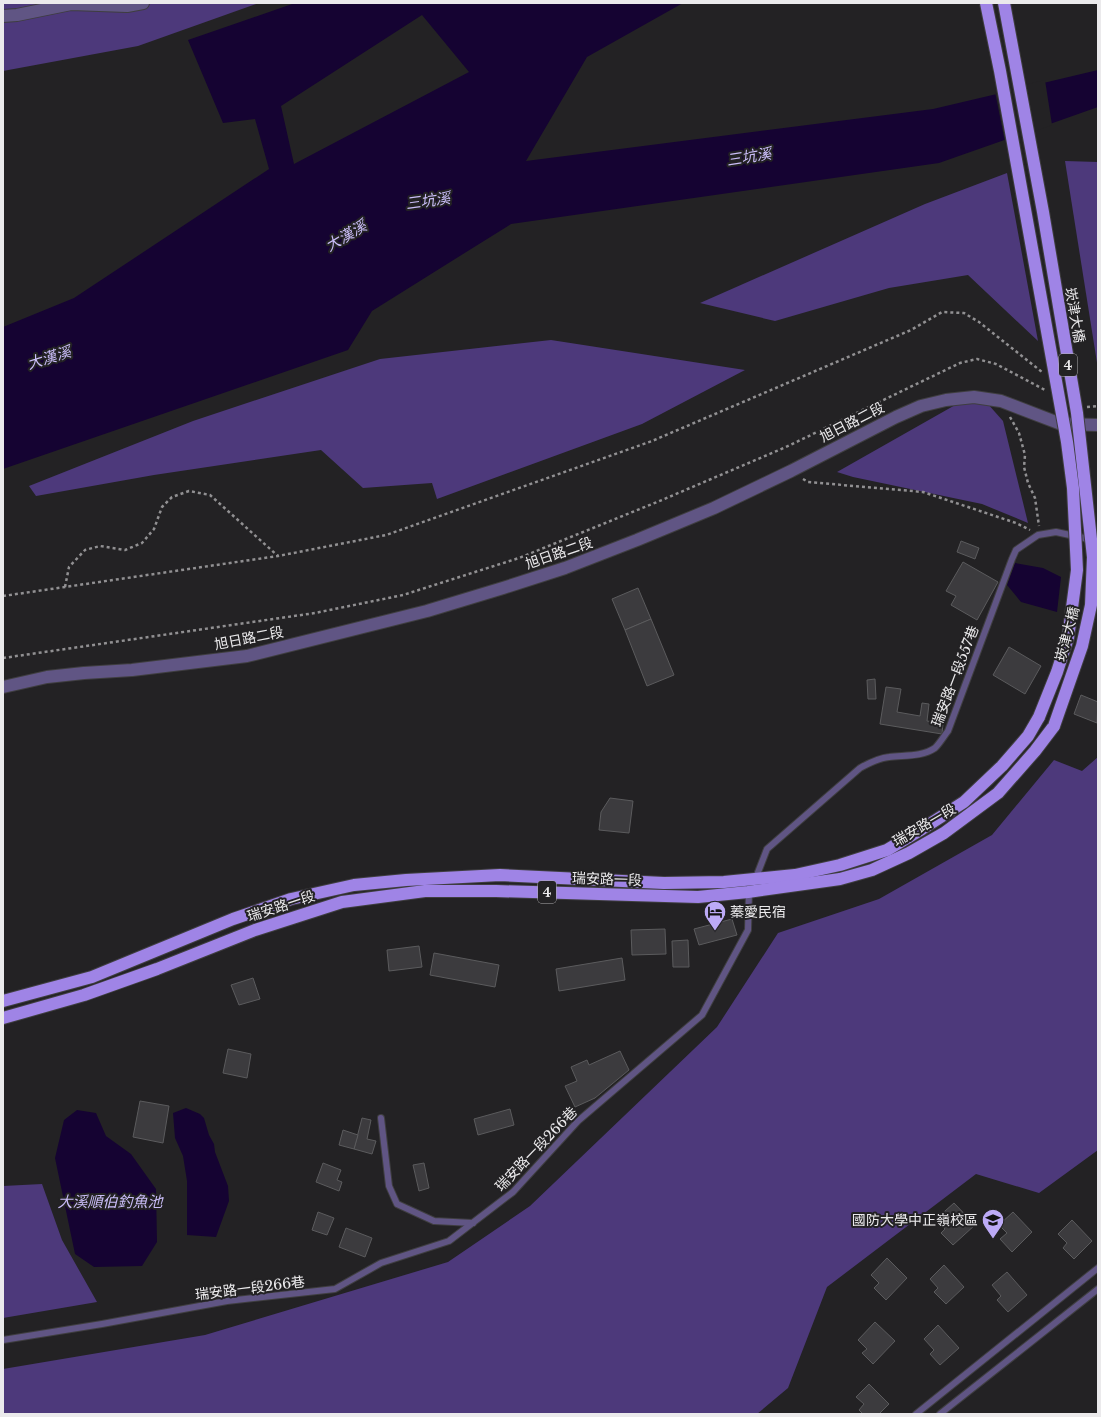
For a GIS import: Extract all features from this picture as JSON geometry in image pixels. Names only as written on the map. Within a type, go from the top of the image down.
[{"type":"main road","name":"崁津大橋","points":[[986,3],[1000,71],[1068,442],[1073,488],[1077,570],[1068,638],[1057,672],[1039,717]]},
{"type":"main road","name":"崁津大橋","points":[[1004,3],[1077,413],[1093,557],[1091,605],[1082,646],[1054,726]]},
{"type":"main road","name":"瑞安路一段","points":[[3,1001],[92,977],[232,919],[291,899],[354,885],[413,879],[500,875],[664,883],[724,882],[794,875],[840,865],[887,850],[958,806],[981,787],[1002,766],[1028,736],[1039,717]]},
{"type":"main road","name":"瑞安路一段","points":[[3,1018],[84,995],[157,969],[255,930],[342,902],[425,891],[496,891],[698,897],[748,892],[840,879],[872,870],[909,853],[944,833],[998,793],[1035,751],[1054,726]]},
{"type":"street","points":[[3,16],[17,15],[71,4],[127,6],[143,3]]},
{"type":"street","name":"旭日路二段","points":[[3,687],[47,677],[132,670],[247,656],[427,611],[565,568],[714,508],[896,417],[921,406],[946,400],[974,397],[1001,401],[1061,424],[1098,425]]},
{"type":"lane","name":"瑞安路一段557巷","points":[[748,892],[756,878],[767,849],[860,768],[870,762],[888,757],[920,754],[934,748],[942,739],[948,731],[1016,550],[1038,535],[1056,532],[1084,538],[1098,544]]},
{"type":"lane","name":"瑞安路一段266巷","points":[[3,1340],[102,1324],[227,1301],[335,1289],[381,1263],[449,1241],[513,1192],[578,1121],[702,1015],[748,930],[748,892]]},
{"type":"lane","points":[[381,1118],[389,1186],[397,1204],[434,1221],[473,1223]]},
{"type":"lane","points":[[916,1414],[1097,1272]]},
{"type":"lane","points":[[940,1414],[1098,1289]]},
{"type":"path","points":[[3,596],[278,556],[386,535],[652,441],[910,330],[942,312],[964,313],[979,322],[1046,375]]},
{"type":"path","points":[[3,658],[315,613],[403,595],[519,558],[662,500],[786,447],[960,363],[977,359],[996,364],[1050,393]]},
{"type":"path","points":[[791,470],[808,482],[923,492],[1016,523],[1038,535],[1039,520],[1037,506],[1028,483],[1024,467],[1025,455],[1019,433],[1001,401]]},
{"type":"path","points":[[1081,406],[1098,406]]},
{"type":"path","points":[[64,587],[68,567],[85,550],[100,546],[125,550],[142,544],[154,529],[162,508],[167,502],[172,497],[190,491],[210,495],[278,556]]},
{"type":"shaded area","points":[[3,3],[259,3],[138,46],[3,71]]},
{"type":"shaded area","points":[[1065,161],[1098,162],[1098,369]]},
{"type":"shaded area","points":[[1007,173],[1038,341],[968,275],[889,288],[775,321],[700,303],[925,204]]},
{"type":"shaded area","points":[[551,340],[745,370],[642,424],[437,499],[432,483],[363,488],[321,450],[154,475],[36,496],[29,486],[193,421],[380,359]]},
{"type":"shaded area","points":[[964,400],[987,403],[1003,421],[1028,523],[982,504],[853,477],[837,472]]},
{"type":"shaded area","points":[[1098,757],[1098,1150],[1039,1193],[976,1174],[827,1287],[788,1388],[757,1414],[3,1414],[3,1369],[205,1335],[448,1262],[530,1206],[717,1027],[778,933],[879,899],[992,835],[1054,760],[1082,771]]},
{"type":"shaded area","points":[[42,1184],[62,1240],[97,1302],[3,1318],[3,1186]]},
{"type":"water","points":[[295,3],[683,3],[587,57],[526,161],[933,109],[1098,70],[1098,107],[939,163],[511,224],[372,311],[348,350],[3,469],[3,327],[74,298],[269,169],[255,119],[223,123],[188,40]],"holes":[[[422,15],[469,72],[294,164],[281,106]]]},
{"type":"water","points":[[1015,563],[1043,568],[1061,577],[1057,612],[1021,602],[1007,585]]},
{"type":"water","points":[[186,1108],[200,1114],[204,1118],[228,1186],[229,1201],[216,1237],[187,1235],[187,1181],[183,1156],[175,1138],[173,1113]]},
{"type":"water","name":"大溪順伯釣魚池","points":[[77,1110],[96,1113],[106,1136],[131,1154],[156,1189],[157,1242],[142,1266],[94,1267],[75,1254],[55,1158],[64,1120]]},
{"type":"pier","points":[[1045,80],[1052,125],[1005,142],[995,92]]},
{"type":"building","points":[[961,541],[979,548],[975,559],[957,552]]},
{"type":"building","points":[[963,562],[998,582],[977,620],[951,605],[956,596],[946,591]]},
{"type":"building","points":[[638,588],[651,619],[625,630],[612,599]]},
{"type":"building","points":[[651,619],[674,675],[647,686],[625,630]]},
{"type":"building","points":[[1009,647],[1041,666],[1025,694],[993,675]]},
{"type":"building","points":[[875,679],[876,699],[868,699],[867,680]]},
{"type":"building","points":[[886,687],[901,689],[897,712],[920,716],[922,703],[929,704],[927,721],[943,723],[942,734],[880,724]]},
{"type":"building","points":[[1081,695],[1098,702],[1097,723],[1074,714]]},
{"type":"building","points":[[610,798],[633,801],[629,833],[599,830],[601,812]]},
{"type":"building","name":"蓁愛民宿","points":[[732,919],[737,935],[699,945],[694,929]]},
{"type":"building","points":[[665,929],[666,954],[632,955],[631,930]]},
{"type":"building","points":[[688,940],[689,967],[673,967],[672,941]]},
{"type":"building","points":[[419,946],[422,967],[389,971],[387,950]]},
{"type":"building","points":[[434,953],[499,965],[495,987],[430,975]]},
{"type":"building","points":[[622,958],[625,980],[559,991],[556,969]]},
{"type":"building","points":[[253,978],[260,999],[239,1005],[231,985]]},
{"type":"building","points":[[228,1049],[251,1054],[247,1078],[223,1073]]},
{"type":"building","points":[[620,1051],[629,1070],[595,1098],[575,1107],[565,1086],[577,1081],[571,1067],[587,1060],[589,1065]]},
{"type":"building","points":[[140,1101],[169,1106],[163,1143],[133,1137]]},
{"type":"building","points":[[510,1109],[514,1125],[478,1135],[474,1119]]},
{"type":"building","points":[[362,1118],[371,1120],[367,1139],[376,1141],[372,1154],[354,1149]]},
{"type":"building","points":[[343,1130],[358,1135],[354,1149],[339,1145]]},
{"type":"building","points":[[323,1163],[341,1170],[337,1180],[342,1182],[339,1191],[316,1182]]},
{"type":"building","points":[[424,1163],[429,1188],[419,1191],[413,1165]]},
{"type":"building","points":[[954,1203],[975,1225],[953,1245],[941,1233],[945,1229],[936,1219]]},
{"type":"building","points":[[318,1212],[334,1218],[327,1235],[312,1230]]},
{"type":"building","points":[[1013,1212],[1032,1232],[1012,1252],[1000,1239],[1007,1233],[999,1225]]},
{"type":"building","points":[[1072,1220],[1092,1241],[1074,1259],[1063,1248],[1067,1243],[1058,1234]]},
{"type":"building","points":[[346,1228],[372,1238],[365,1257],[339,1247]]},
{"type":"building","points":[[887,1258],[907,1278],[886,1300],[874,1288],[879,1283],[871,1275]]},
{"type":"building","points":[[944,1265],[964,1287],[946,1304],[934,1292],[938,1288],[930,1279]]},
{"type":"building","points":[[1007,1272],[1027,1295],[1008,1312],[997,1300],[1001,1296],[992,1285]]},
{"type":"building","points":[[875,1322],[895,1341],[873,1364],[862,1353],[867,1349],[858,1340]]},
{"type":"building","points":[[938,1325],[959,1348],[940,1365],[930,1354],[934,1350],[924,1339]]},
{"type":"building","points":[[869,1384],[889,1404],[879,1414],[863,1414],[859,1410],[864,1404],[856,1397]]},
{"type":"place","name":"蓁愛民宿","points":[[715,932]]},
{"type":"place","name":"國防大學中正嶺校區","points":[[993,1240]]},
{"type":"water label","name":"三坑溪","points":[[749,157]]},
{"type":"water label","name":"三坑溪","points":[[428,201]]},
{"type":"water label","name":"大漢溪","points":[[346,236]]},
{"type":"water label","name":"大漢溪","points":[[49,358]]}]
